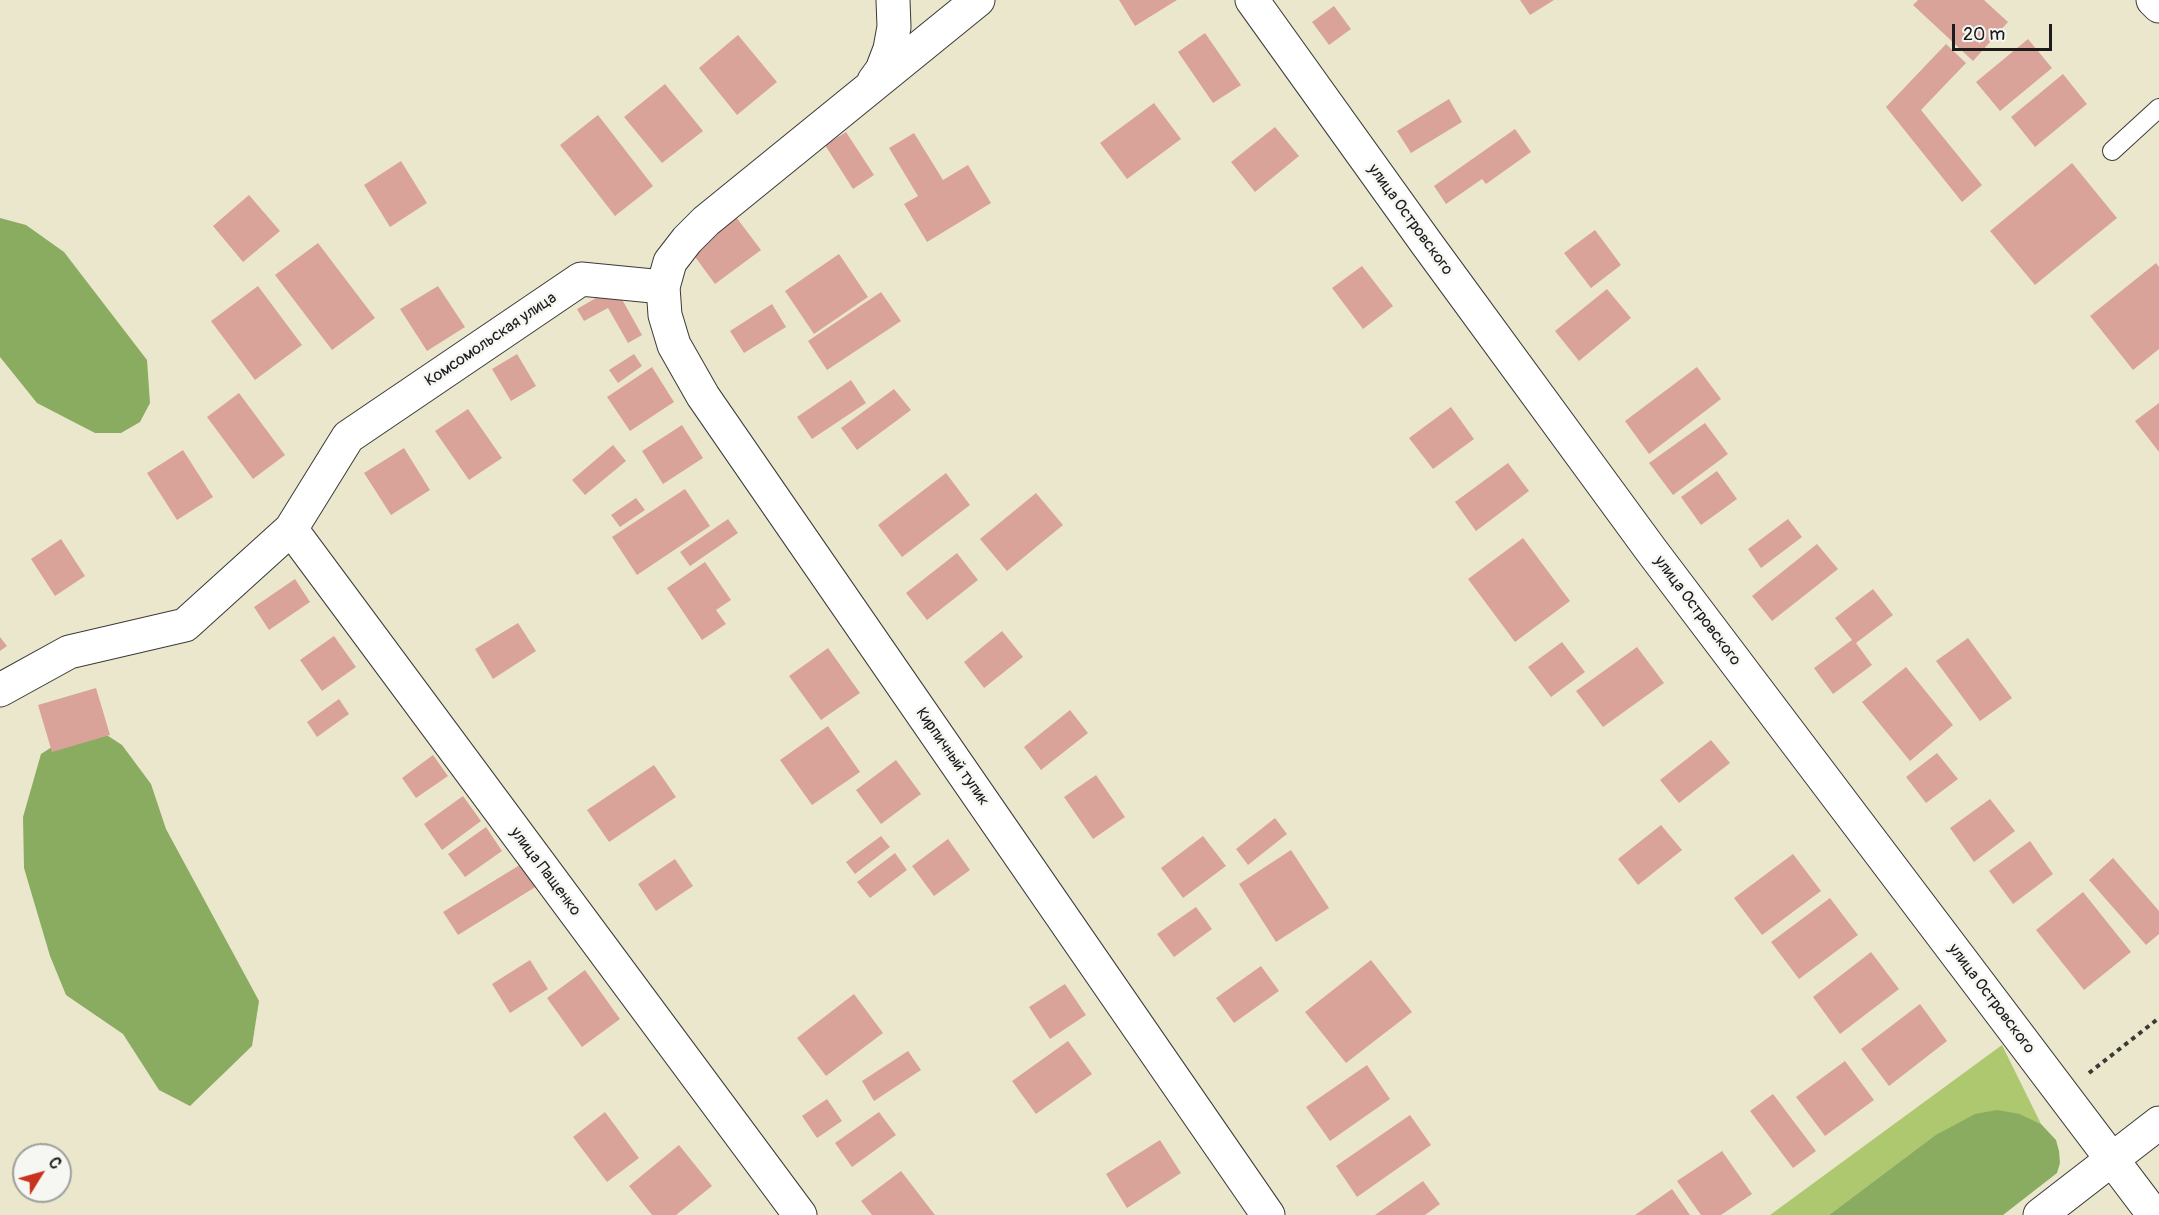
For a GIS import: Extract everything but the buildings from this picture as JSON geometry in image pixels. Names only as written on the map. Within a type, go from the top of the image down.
[{"type":"street","points":[[869,90],[882,70],[890,49],[894,27],[893,0]]},
{"type":"street","points":[[663,287],[670,262],[706,221],[978,0]]},
{"type":"street","name":"улица Островского","points":[[1252,0],[1420,235],[1644,540],[2154,1215]]},
{"type":"street","points":[[2153,0],[2159,6]]},
{"type":"street","name":"Комсомольская улица","points":[[0,690],[69,652],[185,625],[291,529],[348,437],[582,279],[663,287]]},
{"type":"street","name":"Кирпичный тупик","points":[[663,287],[665,315],[675,345],[703,396],[1268,1215]]},
{"type":"street","name":"улица Пащенко","points":[[291,529],[800,1215]]},
{"type":"street","points":[[2040,1215],[2159,1123]]},
{"type":"lane","points":[[2112,152],[2159,108]]},
{"type":"path","points":[[2063,1094],[2159,1018]]},
{"type":"green space","points":[[0,218],[26,225],[64,252],[147,360],[150,403],[140,422],[121,433],[95,433],[37,403],[0,357]]},
{"type":"green space","points":[[80,729],[102,732],[122,745],[151,784],[166,829],[259,1001],[252,1046],[190,1106],[159,1090],[123,1034],[66,995],[50,956],[24,868],[23,817],[41,754]]},
{"type":"green space","points":[[2002,1045],[2041,1124],[2020,1114],[1934,1136],[1829,1215],[1770,1215]]},
{"type":"green space","points":[[1997,1110],[2020,1114],[2041,1124],[2056,1140],[2060,1163],[2057,1173],[2003,1215],[1829,1215],[1934,1136],[1975,1114]]}]
